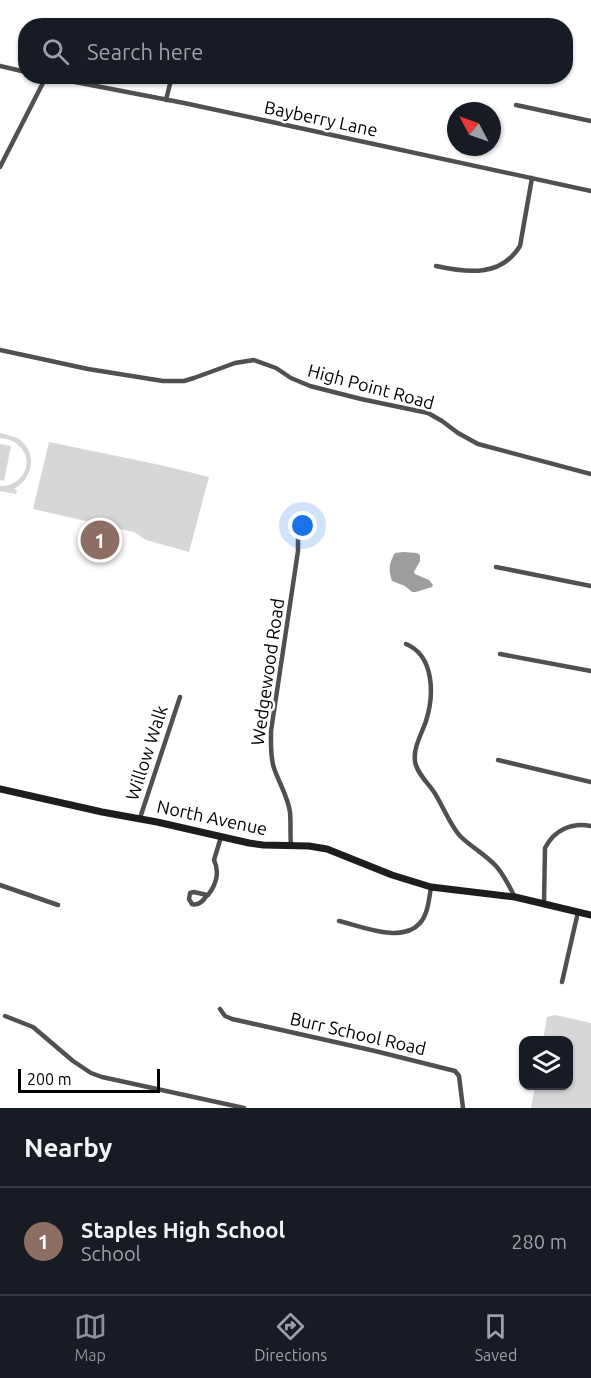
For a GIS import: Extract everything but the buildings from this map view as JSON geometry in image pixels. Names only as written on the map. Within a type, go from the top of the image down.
[{"type":"street","points":[[0,66],[18,70]]},
{"type":"street","points":[[0,166],[41,84]]},
{"type":"street","name":"Bayberry Lane","points":[[82,84],[591,191]]},
{"type":"street","points":[[166,100],[170,84]]},
{"type":"street","points":[[516,105],[591,121]]},
{"type":"street","points":[[436,266],[453,270],[488,270],[514,255],[520,246],[532,178]]},
{"type":"street","name":"High Point Road","points":[[0,350],[105,372],[163,381],[184,381],[235,363],[254,360],[276,368],[291,378],[310,386],[431,414],[478,444],[591,474]]},
{"type":"street","name":"Wedgewood Road","points":[[291,846],[290,812],[273,765],[271,731],[298,551],[298,534]]},
{"type":"street","points":[[496,567],[591,586]]},
{"type":"street","points":[[406,644],[416,650],[424,661],[429,671],[430,681],[429,709],[414,753],[415,765],[438,798],[459,835],[495,865],[515,897]]},
{"type":"street","points":[[500,654],[591,671]]},
{"type":"street","name":"Willow Walk","points":[[140,818],[180,697]]},
{"type":"street","points":[[498,760],[591,782]]},
{"type":"street","name":"North Avenue","points":[[0,789],[256,844],[327,849],[392,875],[431,887],[515,897],[591,915]]},
{"type":"street","points":[[544,903],[547,844],[552,837],[565,828],[575,825],[591,826]]},
{"type":"street","points":[[207,895],[212,890],[217,875],[217,864],[214,860],[221,837]]},
{"type":"street","points":[[0,885],[58,905]]},
{"type":"street","points":[[339,921],[395,934],[408,932],[420,924],[425,915],[431,887]]},
{"type":"street","points":[[562,982],[578,912]]},
{"type":"street","name":"Burr School Road","points":[[220,1009],[225,1016],[232,1019],[448,1068],[459,1076],[463,1108]]},
{"type":"street","points":[[5,1016],[33,1027],[91,1073],[128,1084],[244,1108]]},
{"type":"shaded area","points":[[0,433],[19,439],[29,451],[31,458],[29,472],[14,489],[17,490],[16,494],[0,491],[0,486],[8,485],[20,478],[24,472],[26,458],[24,451],[18,445],[0,438]]},
{"type":"shaded area","points":[[49,442],[209,477],[189,552],[146,540],[134,532],[33,509]]},
{"type":"shaded area","points":[[0,444],[11,446],[4,481],[0,480]]},
{"type":"shaded area","points":[[395,553],[420,555],[420,561],[414,572],[429,580],[432,587],[412,592],[405,586],[392,581],[391,560]]},
{"type":"shaded area","points":[[555,1015],[591,1023],[591,1108],[531,1108],[534,1090],[573,1090],[573,1036],[544,1036],[547,1017]]},
{"type":"place","name":"Staples High School","points":[[100,540]]}]
